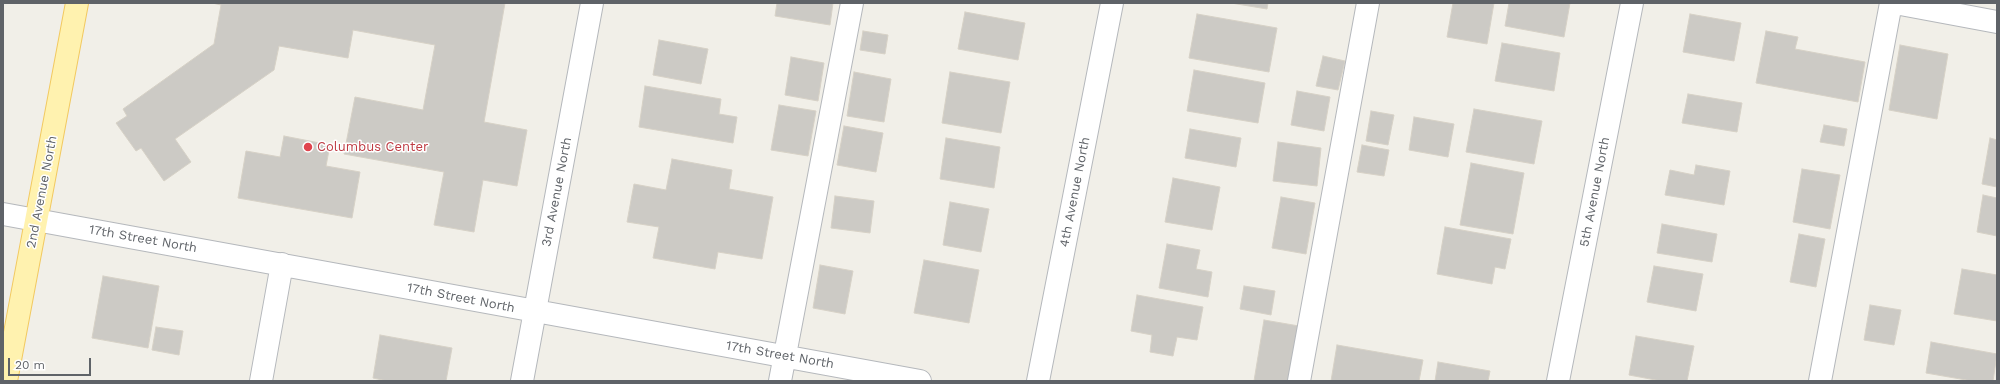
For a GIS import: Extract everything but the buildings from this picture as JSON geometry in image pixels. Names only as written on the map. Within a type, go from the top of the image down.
[{"type":"main road","name":"2nd Avenue North","points":[[6,381],[77,3]]},
{"type":"street","name":"3rd Avenue North","points":[[522,381],[592,3]]},
{"type":"street","points":[[780,381],[852,3]]},
{"type":"street","name":"4th Avenue North","points":[[1038,381],[1112,3]]},
{"type":"street","points":[[1299,381],[1368,3]]},
{"type":"street","name":"5th Avenue North","points":[[1558,381],[1632,3]]},
{"type":"street","points":[[1820,381],[1891,3]]},
{"type":"street","points":[[1895,3],[1997,22]]},
{"type":"street","name":"17th Street North","points":[[3,214],[282,264],[534,312],[920,381]]},
{"type":"street","points":[[261,381],[282,264]]},
{"type":"place","name":"Columbus Center","points":[[308,147]]}]
